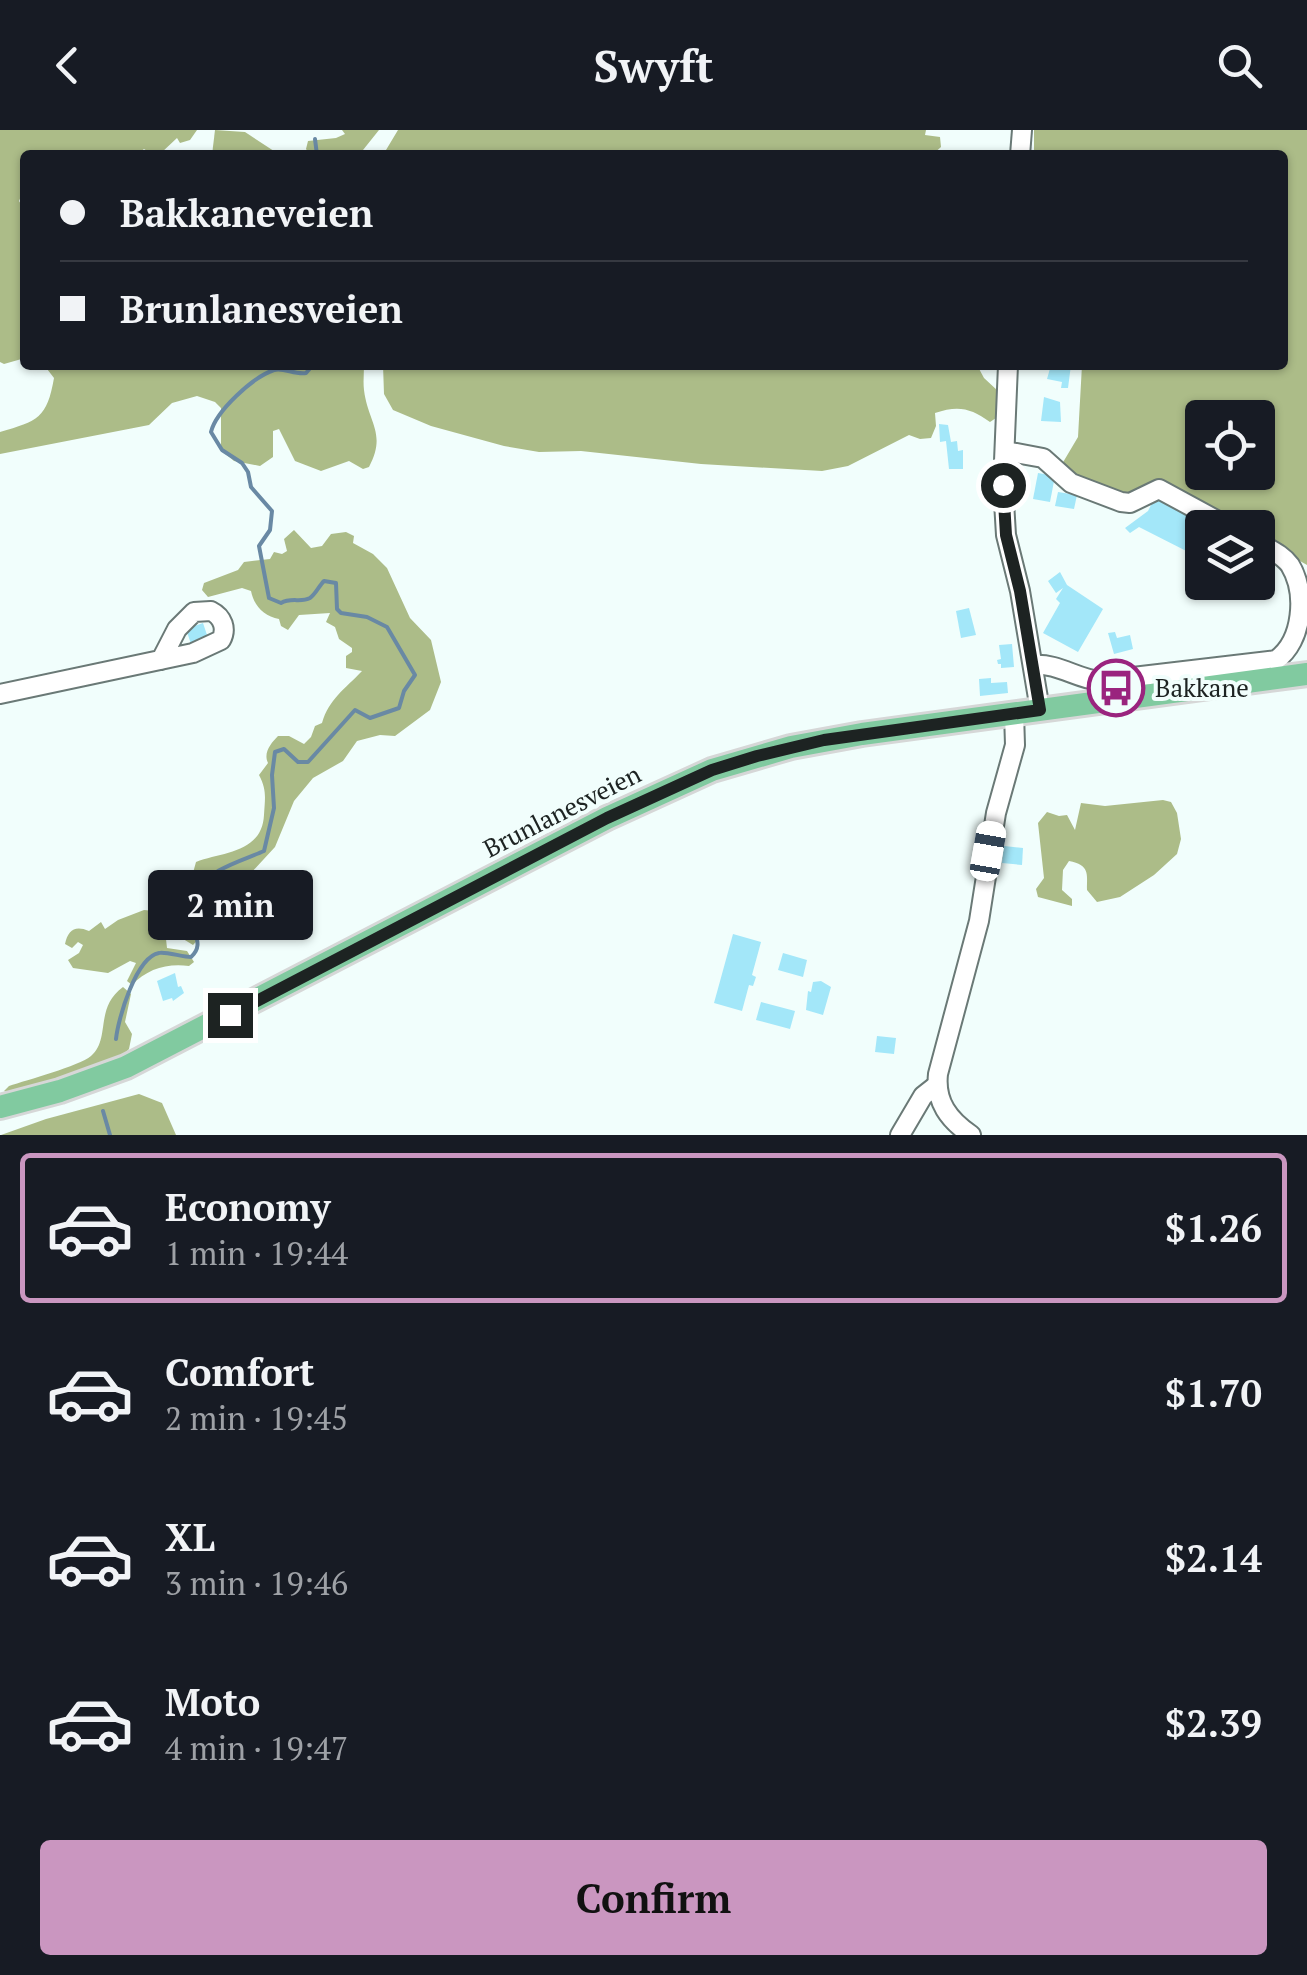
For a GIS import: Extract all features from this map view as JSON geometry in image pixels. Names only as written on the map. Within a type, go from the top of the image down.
[{"type":"main road","name":"Brunlanesveien","points":[[0,1107],[126,1067],[607,818],[712,770],[824,740],[1307,674]]},
{"type":"street","points":[[1008,370],[1000,536],[1020,591],[1040,710]]},
{"type":"street","points":[[1005,451],[1043,458],[1071,483],[1120,502],[1130,503],[1159,489],[1198,510]]},
{"type":"street","points":[[1033,666],[1054,666],[1099,681],[1276,660],[1294,639],[1299,605],[1293,571],[1275,553]]},
{"type":"street","points":[[0,694],[161,660]]},
{"type":"street","points":[[900,1135],[918,1103],[936,1085],[979,921],[996,813],[1016,746],[1014,713]]},
{"type":"street","points":[[936,1085],[948,1116],[971,1135]]},
{"type":"green space","points":[[0,130],[197,130],[190,140],[180,143],[177,138],[164,150],[20,150],[20,359],[0,362]]},
{"type":"green space","points":[[215,130],[245,132],[272,150],[213,150]]},
{"type":"green space","points":[[342,130],[379,130],[363,150],[306,149],[308,141],[345,134]]},
{"type":"green space","points":[[398,130],[926,130],[925,135],[940,137],[941,147],[938,150],[386,150]]},
{"type":"green space","points":[[1034,130],[1307,130],[1307,565],[1275,547],[1275,510],[1213,510],[1170,485],[1108,504],[1062,464],[1078,437],[1082,370],[1288,370],[1288,150],[1034,150]]},
{"type":"green space","points":[[48,370],[364,370],[366,401],[376,436],[374,455],[369,467],[363,469],[349,461],[321,471],[295,461],[279,429],[273,431],[273,457],[260,466],[234,461],[221,450],[221,408],[197,396],[172,403],[149,425],[0,454],[0,432],[39,416],[48,402],[54,378]]},
{"type":"green space","points":[[383,370],[980,370],[998,391],[996,418],[990,422],[964,409],[935,413],[936,426],[931,438],[909,435],[848,466],[822,471],[701,464],[581,451],[539,452],[504,446],[431,426],[393,410],[384,394]]},
{"type":"green space","points":[[294,530],[311,548],[322,546],[331,534],[346,532],[354,536],[353,543],[387,568],[410,618],[431,640],[441,682],[430,710],[395,736],[357,741],[343,761],[313,778],[294,801],[275,847],[250,874],[219,880],[207,896],[207,930],[193,945],[175,934],[166,939],[167,948],[187,951],[194,962],[189,966],[158,968],[132,985],[127,981],[136,963],[130,961],[108,973],[73,968],[68,960],[83,945],[78,942],[72,948],[65,944],[73,930],[89,931],[101,922],[105,929],[144,910],[165,912],[186,898],[196,862],[239,849],[256,837],[262,828],[265,804],[259,775],[268,763],[270,745],[278,736],[289,736],[304,744],[315,726],[322,723],[333,701],[362,671],[346,668],[346,656],[352,648],[326,622],[330,613],[299,615],[288,630],[279,619],[260,610],[251,591],[242,588],[208,597],[202,590],[204,583],[238,570],[244,562],[270,559],[274,552],[287,551],[284,539]]},
{"type":"green space","points":[[1171,802],[1177,813],[1181,839],[1177,854],[1154,875],[1120,897],[1097,902],[1087,890],[1084,868],[1069,861],[1063,870],[1062,890],[1072,899],[1072,906],[1038,897],[1036,889],[1044,878],[1038,823],[1047,812],[1067,815],[1075,830],[1081,803],[1105,806]]},
{"type":"green space","points":[[123,987],[131,994],[125,1022],[132,1034],[129,1049],[120,1058],[44,1085],[4,1091],[91,1056],[100,1041],[109,1004]]},
{"type":"green space","points":[[139,1094],[162,1103],[176,1135],[1,1135],[46,1119]]},
{"type":"building","points":[[1050,370],[1070,370],[1068,388],[1061,388],[1062,382],[1047,379]]},
{"type":"building","points":[[1044,397],[1060,402],[1061,422],[1041,421]]},
{"type":"building","points":[[939,424],[948,425],[951,442],[957,441],[958,451],[963,450],[963,469],[949,469],[946,441],[940,442]]},
{"type":"building","points":[[1038,473],[1055,476],[1050,502],[1033,499]]},
{"type":"building","points":[[1058,492],[1077,495],[1074,509],[1055,506]]},
{"type":"building","points":[[1157,493],[1190,510],[1185,510],[1185,550],[1139,527],[1130,533],[1125,528],[1148,511]]},
{"type":"building","points":[[1060,572],[1067,585],[1103,609],[1078,652],[1043,633],[1060,603],[1056,599],[1063,588],[1056,593],[1048,581]]},
{"type":"building","points":[[969,608],[976,635],[961,638],[956,611]]},
{"type":"building","points":[[203,623],[208,638],[191,644],[186,629]]},
{"type":"building","points":[[1115,632],[1117,638],[1130,635],[1133,649],[1114,654],[1108,633]]},
{"type":"building","points":[[1012,644],[1014,667],[1001,668],[997,660],[1001,659],[999,645]]},
{"type":"building","points":[[991,678],[991,683],[1007,682],[1008,693],[980,696],[979,679]]},
{"type":"building","points":[[1004,846],[1023,848],[1022,865],[1002,863]]},
{"type":"building","points":[[733,934],[761,942],[752,975],[756,977],[753,986],[749,985],[742,1011],[714,1003]]},
{"type":"building","points":[[783,953],[807,960],[803,977],[778,970]]},
{"type":"building","points":[[175,973],[178,987],[184,993],[173,1001],[163,1001],[157,981]]},
{"type":"building","points":[[821,981],[831,987],[823,1015],[806,1010],[808,991],[811,992],[813,982]]},
{"type":"building","points":[[761,1002],[795,1011],[790,1029],[756,1020]]},
{"type":"building","points":[[877,1036],[896,1038],[894,1054],[875,1052]]},
{"type":"waterway","points":[[315,139],[316,150]]},
{"type":"waterway","points":[[116,1039],[124,1004],[143,965],[159,953],[191,957],[195,952],[194,916],[211,920],[213,916],[199,891],[203,884],[227,866],[264,851],[274,808],[275,752],[284,749],[298,762],[308,762],[355,710],[370,718],[399,708],[415,675],[387,627],[337,609],[336,583],[324,581],[307,599],[281,603],[269,598],[259,546],[270,530],[272,511],[251,487],[242,463],[222,450],[211,432],[237,396],[275,370]]},
{"type":"waterway","points":[[283,370],[309,370]]},
{"type":"waterway","points":[[103,1111],[110,1135]]},
{"type":"place","name":"Bakkane","points":[[1116,688]]},
{"type":"route","points":[[230,1015],[607,818],[712,770],[824,740],[1040,710],[1020,591],[1006,535],[1003,485]]}]
